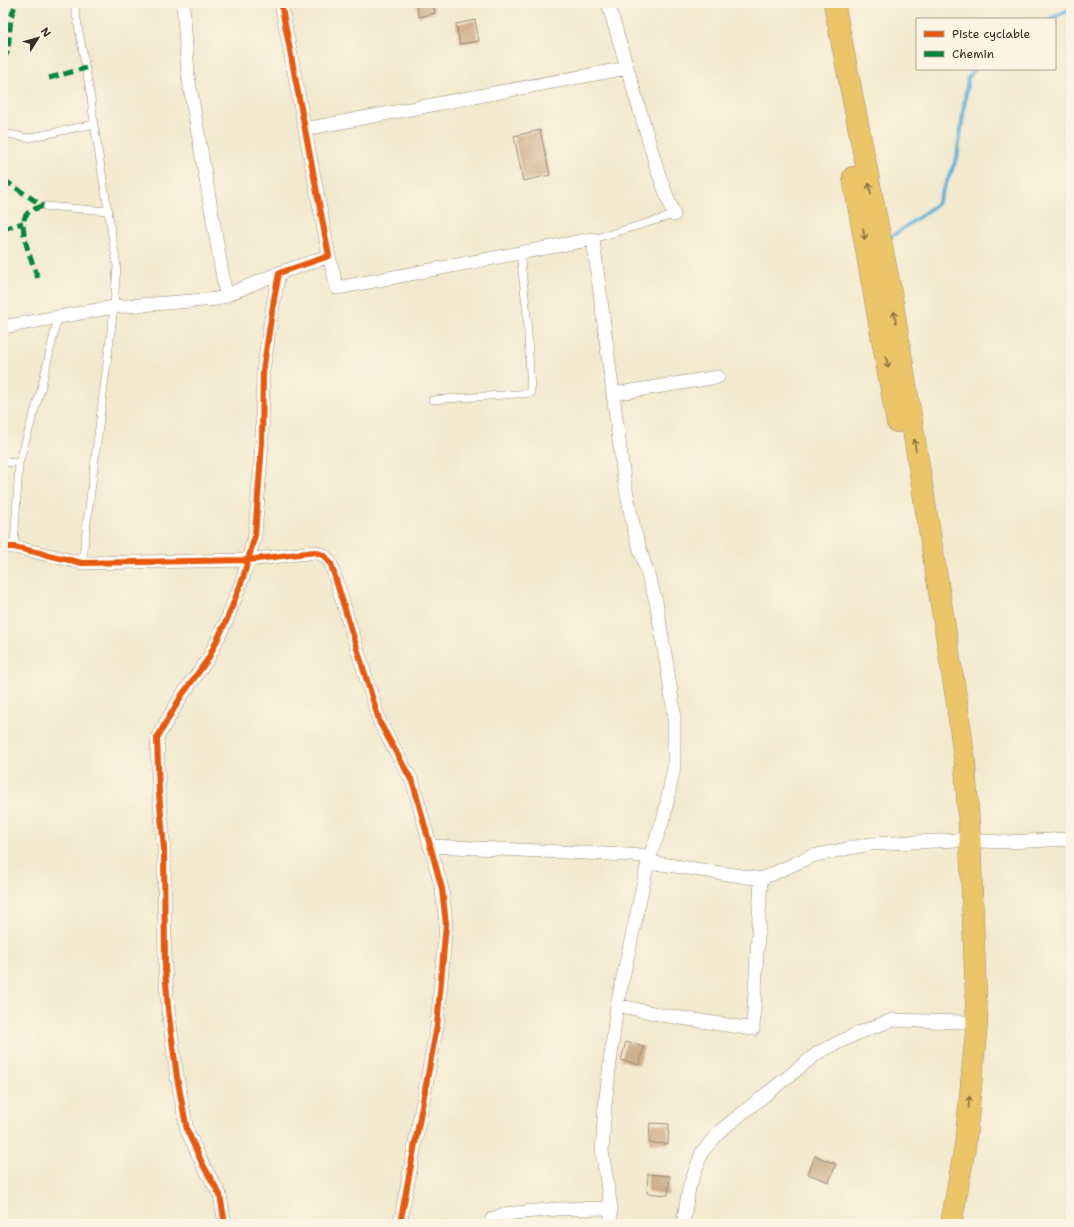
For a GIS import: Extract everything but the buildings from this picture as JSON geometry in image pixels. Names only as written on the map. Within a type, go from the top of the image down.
[{"type":"main road","points":[[822,3],[850,118]]},
{"type":"main road","points":[[834,3],[850,118],[947,704],[964,840],[977,1023],[965,1147],[951,1224]]},
{"type":"main road","points":[[941,1224],[952,1144],[963,1022],[964,840]]},
{"type":"street","points":[[183,3],[188,75],[226,296]]},
{"type":"street","points":[[281,3],[329,256],[337,288],[593,239],[624,479],[634,530],[656,601],[674,713],[674,767],[664,817],[649,859],[617,1005],[605,1105],[602,1151],[611,1208],[611,1224]]},
{"type":"street","points":[[608,3],[658,172],[674,215]]},
{"type":"street","points":[[305,129],[627,68]]},
{"type":"street","points":[[3,327],[114,307],[217,299],[280,273],[329,256]]},
{"type":"street","points":[[226,1224],[220,1195],[203,1165],[187,1130],[177,1077],[168,1009],[165,968],[164,850],[159,793],[157,738],[182,695],[208,659],[244,578],[255,535],[262,444],[263,371],[274,299],[280,273]]},
{"type":"street","points":[[613,394],[718,377]]},
{"type":"street","points":[[8,547],[82,562],[248,560],[315,552],[325,556],[331,564],[380,723],[413,783],[442,889],[446,924],[438,1026],[400,1224]]},
{"type":"street","points":[[431,846],[649,859],[761,879],[812,856],[870,844],[964,840],[1004,842],[1071,839]]},
{"type":"street","points":[[617,1005],[662,1015],[753,1029],[761,879]]},
{"type":"street","points":[[682,1224],[689,1188],[702,1152],[720,1131],[819,1052],[856,1034],[892,1020],[963,1022]]},
{"type":"street","points":[[491,1224],[492,1219],[504,1214],[557,1209],[611,1208]]},
{"type":"lane","points":[[74,3],[91,98],[117,266],[114,307],[82,562]]},
{"type":"lane","points":[[3,133],[28,138],[94,124]]},
{"type":"lane","points":[[43,206],[108,211]]},
{"type":"lane","points":[[593,239],[674,215]]},
{"type":"lane","points":[[432,400],[531,393],[527,315],[520,252]]},
{"type":"lane","points":[[8,547],[18,463],[41,389],[58,317]]},
{"type":"lane","points":[[3,462],[18,463]]},
{"type":"waterway","points":[[1052,18],[1071,9]]},
{"type":"waterway","points":[[887,240],[937,204],[957,158],[968,78],[974,70]]},
{"type":"marked path","points":[[3,60],[8,51],[11,17],[16,3]]},
{"type":"marked path","points":[[49,78],[86,68]]},
{"type":"marked path","points":[[3,183],[7,182],[43,206]]},
{"type":"marked path","points":[[38,278],[27,246],[23,228],[26,215],[34,209],[43,206]]},
{"type":"marked path","points":[[3,229],[23,223]]},
{"type":"cycle path","points":[[225,1224],[220,1195],[203,1165],[187,1130],[177,1077],[168,1009],[165,968],[164,849],[159,793],[157,738],[182,695],[208,659],[228,617],[243,578],[255,535],[262,443],[263,371],[279,273],[329,256],[281,3]]},
{"type":"cycle path","points":[[3,547],[14,547],[82,563],[248,560],[315,552],[325,556],[331,564],[380,723],[413,783],[442,889],[446,924],[437,1026],[400,1224]]}]
